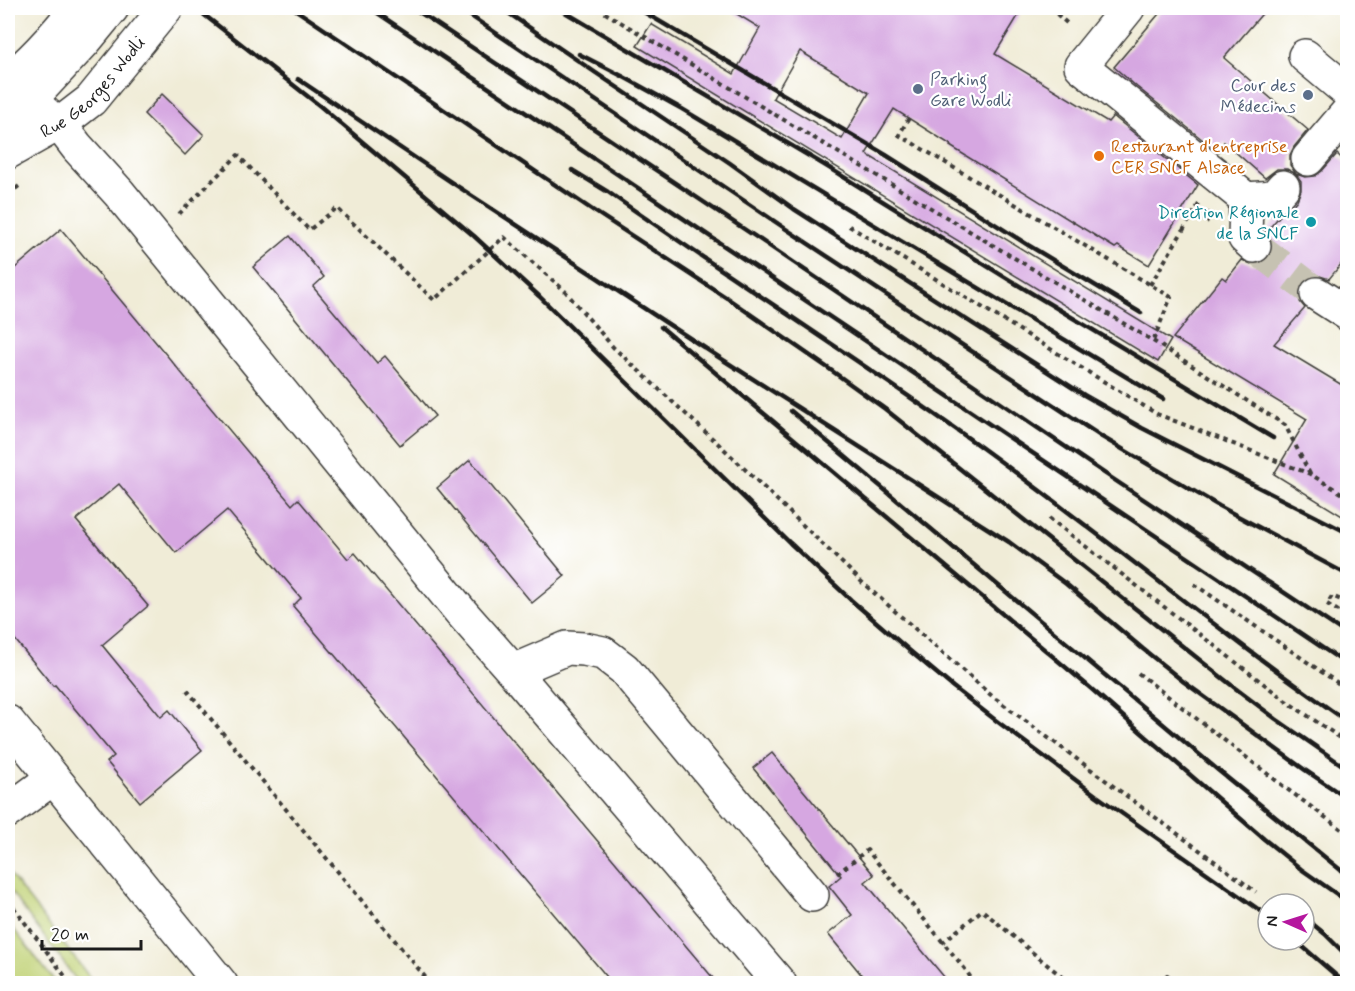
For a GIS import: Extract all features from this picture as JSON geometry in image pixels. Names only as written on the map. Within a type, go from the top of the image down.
[{"type":"main road","points":[[15,100],[20,70],[77,8]]},
{"type":"main road","points":[[15,100],[84,42],[112,8]]},
{"type":"main road","name":"Rue Georges Wodli","points":[[8,152],[65,120],[91,100],[166,8]]},
{"type":"main road","points":[[1128,8],[1081,66],[1246,199],[1274,197],[1283,187]]},
{"type":"main road","points":[[1305,56],[1347,92]]},
{"type":"main road","points":[[15,100],[57,124],[118,193],[452,602],[780,984]]},
{"type":"main road","points":[[1308,159],[1347,112]]},
{"type":"main road","points":[[1246,199],[1245,238],[1254,246]]},
{"type":"main road","points":[[1317,294],[1347,314]]},
{"type":"main road","points":[[513,671],[567,648],[603,653],[624,669],[812,895]]},
{"type":"main road","points":[[8,722],[221,984]]},
{"type":"main road","points":[[8,811],[53,778]]},
{"type":"path","points":[[597,8],[1153,340],[1285,425],[1310,474]]},
{"type":"path","points":[[909,118],[899,135],[1171,297],[1153,340]]},
{"type":"path","points":[[187,207],[238,155],[309,230],[337,208],[434,300],[504,237],[565,291],[613,347],[725,450],[865,585],[992,696],[1257,892]]},
{"type":"path","points":[[1150,285],[1191,218]]},
{"type":"path","points":[[849,226],[1157,414],[1310,474],[1347,497]]},
{"type":"path","points":[[1049,518],[1286,701],[1347,743]]},
{"type":"path","points":[[1194,584],[1347,690]]},
{"type":"path","points":[[1347,603],[1332,596],[1328,604],[1347,617]]},
{"type":"path","points":[[1138,673],[1347,834]]},
{"type":"path","points":[[186,690],[431,984]]},
{"type":"path","points":[[812,895],[867,850],[975,984]]},
{"type":"path","points":[[8,900],[71,984]]},
{"type":"path","points":[[942,943],[982,910],[1072,984]]},
{"type":"path","points":[[1161,984],[1167,975],[1180,984]]},
{"type":"green space","points":[[8,872],[94,983],[80,983],[74,977],[8,888]]},
{"type":"green space","points":[[8,922],[56,983],[8,983]]},
{"type":"building","points":[[727,8],[1023,8],[995,54],[1108,122],[1113,116],[1198,185],[1149,265],[1118,246],[1115,248],[894,109],[866,154],[1171,340],[1158,362],[637,46],[651,24],[734,74],[760,28]],"holes":[[[800,51],[869,93],[842,139],[773,98]]]},
{"type":"building","points":[[1164,8],[1267,8],[1224,58],[1308,130],[1290,155],[1290,165],[1296,174],[1287,169],[1277,169],[1265,178],[1224,142],[1218,152],[1114,67]]},
{"type":"building","points":[[162,94],[204,135],[185,155],[144,114]]},
{"type":"building","points":[[1337,154],[1347,163],[1347,257],[1329,279],[1317,275],[1302,283],[1298,294],[1305,308],[1274,344],[1347,388],[1347,519],[1274,474],[1307,419],[1173,338],[1222,277],[1226,280],[1242,260],[1251,264],[1259,264],[1268,258],[1272,249],[1272,241],[1266,232],[1297,200],[1301,190],[1301,181],[1296,174],[1305,177],[1315,176]]},
{"type":"building","points":[[61,229],[292,505],[298,499],[348,559],[355,553],[718,984],[613,984],[293,606],[301,598],[227,510],[176,553],[119,484],[76,520],[148,606],[102,645],[161,717],[169,710],[202,750],[140,802],[107,762],[114,756],[8,631],[8,274]]},
{"type":"building","points":[[290,236],[324,277],[313,287],[377,363],[385,356],[435,416],[400,445],[253,267]]},
{"type":"building","points":[[470,460],[565,576],[532,603],[437,488]]},
{"type":"building","points":[[772,753],[874,875],[865,882],[950,984],[869,984],[828,934],[852,915],[829,886],[841,876],[753,768]]},
{"type":"tunnel","points":[[1254,246],[1317,294]]},
{"type":"railway","points":[[293,8],[727,298],[885,409],[1235,688],[1348,769]]},
{"type":"railway","points":[[370,8],[1348,665]]},
{"type":"railway","points":[[413,8],[1348,635]]},
{"type":"railway","points":[[459,8],[783,227],[1102,437],[1219,506],[1348,575]]},
{"type":"railway","points":[[501,8],[794,209],[1084,395],[1142,428],[1348,533]]},
{"type":"railway","points":[[558,8],[826,166],[1008,279],[1273,438]]},
{"type":"railway","points":[[637,8],[886,155],[1141,313]]},
{"type":"railway","points":[[198,10],[320,106],[474,236],[539,296],[790,543],[910,651],[998,722],[1097,796],[1256,908]]},
{"type":"railway","points":[[579,54],[682,109],[1163,399]]},
{"type":"railway","points":[[298,79],[717,356],[1009,542],[1066,584],[1184,682],[1348,799]]},
{"type":"railway","points":[[572,170],[608,192],[978,445],[1254,654],[1348,722]]},
{"type":"railway","points":[[661,327],[1088,686],[1264,839],[1301,869],[1348,902]]},
{"type":"railway","points":[[791,411],[1219,771],[1348,876]]},
{"type":"railway","points":[[1316,927],[1348,957]]},
{"type":"railway","points":[[1309,952],[1346,984]]},
{"type":"place","name":"Parking Gare Wodli","points":[[918,89]]},
{"type":"place","name":"Cour des Médecins","points":[[1308,95]]},
{"type":"place","name":"Restaurant d'entreprise CER SNCF Alsace","points":[[1099,156]]},
{"type":"place","name":"Direction Régionale de la SNCF","points":[[1311,222]]}]
